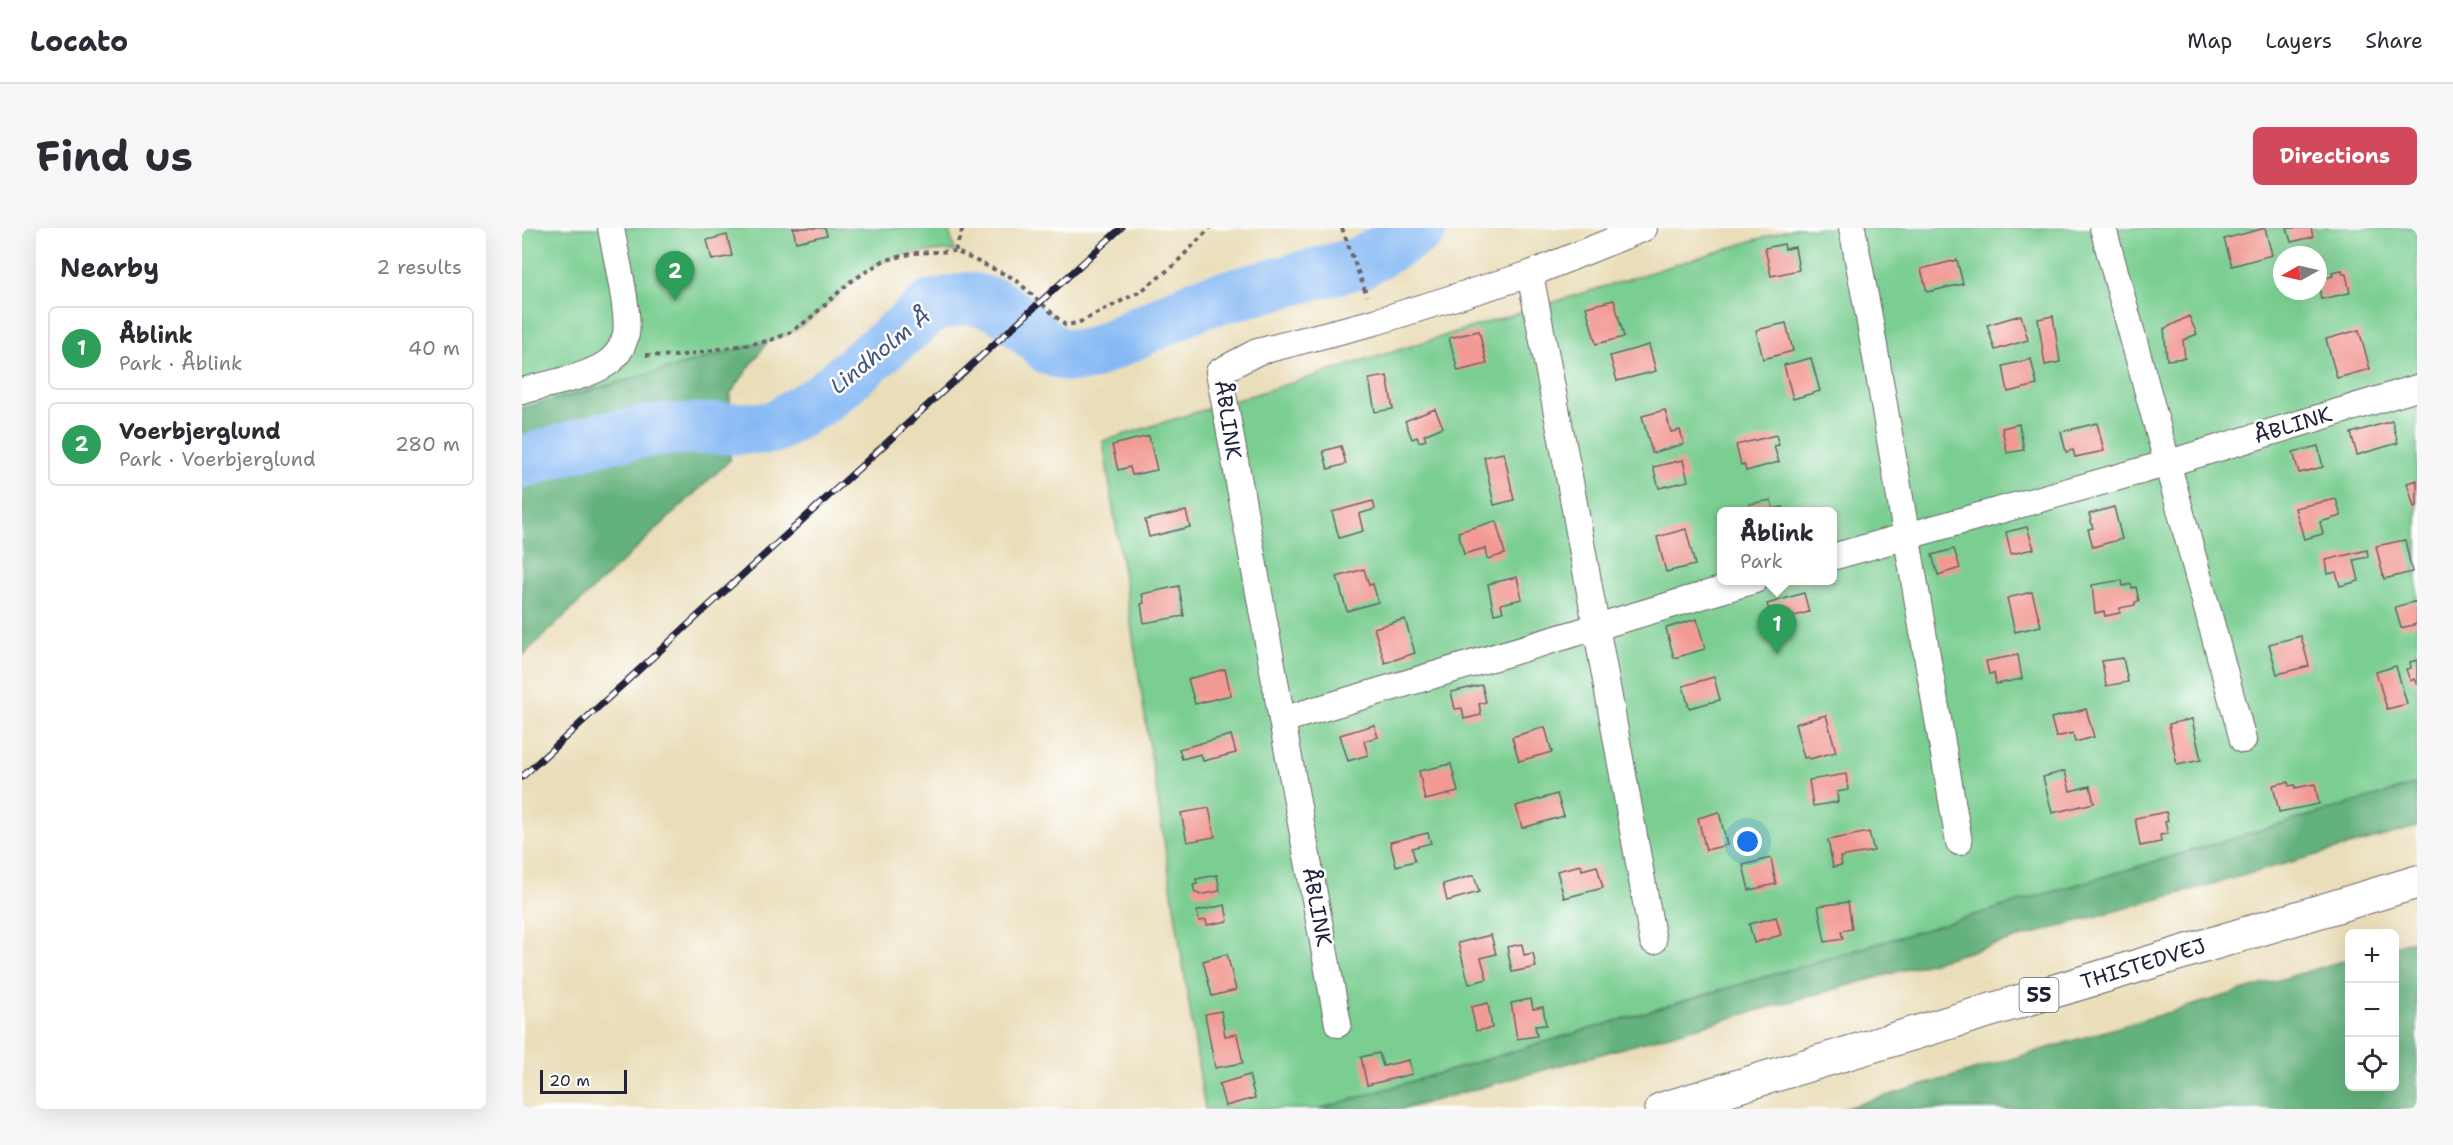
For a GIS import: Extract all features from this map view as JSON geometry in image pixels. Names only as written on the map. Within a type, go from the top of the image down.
[{"type":"main road","name":"THISTEDVEJ","points":[[1662,1109],[2417,882]]},
{"type":"street","points":[[522,391],[589,372],[605,365],[618,355],[627,333],[611,228]]},
{"type":"street","name":"ÅBLINK","points":[[1338,1023],[1219,372],[1257,352],[1375,322],[1530,274],[1644,228]]},
{"type":"street","points":[[1852,228],[1959,842]]},
{"type":"street","points":[[2103,228],[2243,740]]},
{"type":"street","points":[[1530,274],[1653,941]]},
{"type":"street","name":"ÅBLINK","points":[[1837,556],[2169,463],[2417,388]]},
{"type":"street","points":[[1282,720],[1739,585]]},
{"type":"path","points":[[955,251],[963,228]]},
{"type":"path","points":[[618,355],[677,356],[768,341],[789,333],[808,320],[850,282],[883,261],[914,253],[955,251],[1015,279],[1065,325],[1078,323],[1141,291],[1172,267],[1210,228]]},
{"type":"path","points":[[1342,228],[1367,297]]},
{"type":"green space","points":[[522,228],[948,228],[955,251],[908,254],[890,258],[869,269],[814,316],[782,337],[522,409]]},
{"type":"green space","points":[[1794,228],[2417,228],[2417,784],[1319,1109],[1205,1109],[1103,441]]},
{"type":"green space","points":[[768,341],[730,394],[730,460],[522,656],[522,409]]},
{"type":"green space","points":[[2417,784],[2417,827],[1404,1109],[1319,1109]]},
{"type":"green space","points":[[2417,939],[2417,1109],[1842,1109],[2345,960],[2345,1091],[2399,1091],[2399,945]]},
{"type":"building","points":[[793,228],[825,228],[827,235],[796,242]]},
{"type":"building","points":[[2265,228],[2272,255],[2232,266],[2224,239]]},
{"type":"building","points":[[2287,228],[2311,228],[2313,237],[2291,242]]},
{"type":"building","points":[[727,235],[732,256],[712,260],[707,240]]},
{"type":"building","points":[[1784,244],[1785,249],[1795,247],[1799,270],[1771,276],[1765,248]]},
{"type":"building","points":[[1957,260],[1963,284],[1927,292],[1921,269]]},
{"type":"building","points":[[2342,270],[2343,274],[2346,274],[2350,293],[2327,298],[2327,278],[2333,276],[2332,272]]},
{"type":"building","points":[[1614,300],[1624,337],[1596,344],[1586,307]]},
{"type":"building","points":[[2021,315],[2028,340],[1995,350],[1987,325]]},
{"type":"building","points":[[2053,316],[2060,362],[2045,365],[2038,319]]},
{"type":"building","points":[[2189,316],[2197,334],[2183,340],[2185,358],[2167,360],[2164,329]]},
{"type":"building","points":[[1786,323],[1793,351],[1763,359],[1756,330]]},
{"type":"building","points":[[2359,330],[2370,369],[2337,378],[2326,339]]},
{"type":"building","points":[[1479,331],[1487,364],[1458,371],[1449,338]]},
{"type":"building","points":[[1649,345],[1656,371],[1617,381],[1610,356]]},
{"type":"building","points":[[1811,358],[1820,391],[1793,399],[1784,365]]},
{"type":"building","points":[[2031,359],[2037,385],[2008,392],[2003,366]]},
{"type":"building","points":[[1387,376],[1393,409],[1375,412],[1369,379]]},
{"type":"building","points":[[1435,409],[1443,427],[1424,435],[1426,440],[1419,442],[1417,437],[1412,439],[1405,421]]},
{"type":"building","points":[[1665,410],[1671,432],[1680,430],[1684,444],[1652,453],[1642,416]]},
{"type":"building","points":[[2392,421],[2398,443],[2357,455],[2351,433]]},
{"type":"building","points":[[2097,423],[2104,451],[2075,457],[2073,450],[2066,452],[2061,432]]},
{"type":"building","points":[[2019,424],[2024,450],[2007,453],[2002,428]]},
{"type":"building","points":[[1776,435],[1779,445],[1774,446],[1779,462],[1746,471],[1744,464],[1741,465],[1736,445]]},
{"type":"building","points":[[1149,436],[1157,470],[1132,475],[1130,467],[1118,470],[1112,445]]},
{"type":"building","points":[[1341,446],[1346,464],[1328,469],[1323,451]]},
{"type":"building","points":[[2318,446],[2323,467],[2299,473],[2293,452]]},
{"type":"building","points":[[1504,453],[1514,500],[1494,505],[1484,457]]},
{"type":"building","points":[[1683,460],[1688,481],[1659,488],[1653,467]]},
{"type":"building","points":[[2417,480],[2417,506],[2414,507],[2407,483]]},
{"type":"building","points":[[2336,499],[2341,516],[2320,522],[2323,534],[2304,539],[2295,508]]},
{"type":"building","points":[[1771,500],[1773,507],[1750,507],[1749,504]]},
{"type":"building","points":[[1373,501],[1375,509],[1359,514],[1363,531],[1339,538],[1332,512]]},
{"type":"building","points":[[2114,507],[2122,539],[2093,547],[2088,529],[2093,528],[2089,514]]},
{"type":"building","points":[[1186,511],[1190,527],[1149,537],[1145,520]]},
{"type":"building","points":[[1496,521],[1505,554],[1487,559],[1485,548],[1464,554],[1458,532]]},
{"type":"building","points":[[2027,527],[2034,549],[2011,554],[2006,532]]},
{"type":"building","points":[[1686,529],[1695,565],[1666,572],[1657,537]]},
{"type":"building","points":[[2405,540],[2412,572],[2384,579],[2376,546]]},
{"type":"building","points":[[1954,549],[1960,568],[1938,575],[1932,555]]},
{"type":"building","points":[[2367,550],[2368,557],[2354,560],[2359,581],[2340,586],[2336,572],[2328,574],[2326,560]]},
{"type":"building","points":[[1364,569],[1369,585],[1373,584],[1378,602],[1347,611],[1337,577]]},
{"type":"building","points":[[1517,577],[1522,599],[1501,604],[1503,612],[1494,614],[1488,584]]},
{"type":"building","points":[[2122,580],[2123,586],[2131,584],[2132,588],[2136,587],[2139,601],[2135,602],[2135,605],[2120,608],[2120,613],[2105,616],[2104,611],[2095,613],[2092,585]]},
{"type":"building","points":[[1179,586],[1184,616],[1144,623],[1142,594]]},
{"type":"building","points":[[2032,592],[2041,626],[2015,632],[2007,598]]},
{"type":"building","points":[[1804,593],[1809,612],[1773,622],[1767,604]]},
{"type":"building","points":[[2417,601],[2417,624],[2401,628],[2395,607]]},
{"type":"building","points":[[1405,619],[1415,653],[1385,663],[1374,628]]},
{"type":"building","points":[[1697,619],[1705,649],[1674,658],[1666,628]]},
{"type":"building","points":[[2301,636],[2309,666],[2277,674],[2269,644]]},
{"type":"building","points":[[2018,655],[2022,679],[1996,684],[1994,673],[1989,674],[1986,661]]},
{"type":"building","points":[[2123,658],[2128,682],[2106,686],[2102,661]]},
{"type":"building","points":[[2417,660],[2417,685],[2414,679],[2410,681],[2406,669],[2411,668],[2410,662]]},
{"type":"building","points":[[2396,666],[2407,704],[2387,709],[2376,672]]},
{"type":"building","points":[[1225,669],[1231,695],[1195,704],[1188,679]]},
{"type":"building","points":[[1714,677],[1720,700],[1689,708],[1683,686]]},
{"type":"building","points":[[1482,685],[1486,702],[1479,704],[1481,715],[1464,719],[1462,708],[1455,709],[1451,692]]},
{"type":"building","points":[[2086,709],[2094,737],[2075,742],[2073,733],[2056,737],[2051,718]]},
{"type":"building","points":[[1826,715],[1836,752],[1809,759],[1804,758],[1795,724]]},
{"type":"building","points":[[2192,719],[2201,760],[2177,765],[2169,724]]},
{"type":"building","points":[[1374,725],[1378,737],[1364,741],[1368,755],[1348,761],[1340,735]]},
{"type":"building","points":[[1545,727],[1552,752],[1519,761],[1512,737]]},
{"type":"building","points":[[1231,735],[1236,753],[1203,761],[1201,754],[1182,759],[1179,749]]},
{"type":"building","points":[[1451,764],[1458,792],[1425,800],[1419,771]]},
{"type":"building","points":[[2065,771],[2070,791],[2090,786],[2094,803],[2052,813],[2043,777]]},
{"type":"building","points":[[1846,774],[1848,790],[1837,792],[1838,802],[1813,806],[1809,780]]},
{"type":"building","points":[[2288,782],[2289,786],[2295,785],[2295,788],[2315,784],[2319,804],[2279,812],[2273,785]]},
{"type":"building","points":[[1557,794],[1564,816],[1522,828],[1516,806]]},
{"type":"building","points":[[1209,808],[1215,837],[1187,842],[1181,813]]},
{"type":"building","points":[[1719,812],[1727,845],[1706,850],[1698,818]]},
{"type":"building","points":[[2166,812],[2168,821],[2165,822],[2168,834],[2160,835],[2161,842],[2140,846],[2135,818]]},
{"type":"building","points":[[1869,832],[1874,851],[1840,857],[1842,865],[1833,867],[1828,840]]},
{"type":"building","points":[[1428,833],[1431,843],[1412,848],[1415,861],[1396,866],[1390,842]]},
{"type":"building","points":[[1771,858],[1776,884],[1749,890],[1743,865]]},
{"type":"building","points":[[1581,865],[1582,870],[1597,866],[1603,888],[1564,898],[1557,871]]},
{"type":"building","points":[[1217,875],[1220,891],[1199,895],[1195,893],[1193,885],[1197,884],[1196,879]]},
{"type":"building","points":[[1474,875],[1479,892],[1447,901],[1443,884]]},
{"type":"building","points":[[1848,902],[1852,929],[1841,931],[1843,939],[1825,942],[1818,906]]},
{"type":"building","points":[[1225,905],[1228,921],[1207,925],[1206,920],[1199,921],[1197,911]]},
{"type":"building","points":[[1776,917],[1781,935],[1754,943],[1749,924]]},
{"type":"building","points":[[1491,935],[1496,954],[1481,958],[1487,979],[1469,984],[1458,943]]},
{"type":"building","points":[[1522,944],[1524,955],[1533,953],[1536,967],[1512,972],[1507,947]]},
{"type":"building","points":[[1227,954],[1236,990],[1212,996],[1203,961]]},
{"type":"building","points":[[1531,999],[1533,1009],[1543,1007],[1546,1025],[1535,1026],[1537,1036],[1517,1039],[1511,1003]]},
{"type":"building","points":[[1488,1003],[1492,1028],[1476,1031],[1471,1007]]},
{"type":"building","points":[[1221,1011],[1225,1036],[1237,1034],[1243,1063],[1215,1068],[1205,1014]]},
{"type":"building","points":[[1379,1053],[1383,1066],[1409,1060],[1412,1074],[1367,1085],[1361,1057]]},
{"type":"building","points":[[1249,1075],[1255,1098],[1225,1106],[1219,1084]]},
{"type":"waterway","name":"Lindholm Å","points":[[522,462],[598,439],[663,429],[772,428],[821,399],[932,306],[968,298],[995,304],[1013,316],[1051,350],[1070,356],[1089,355],[1201,303],[1362,262],[1421,228]]},
{"type":"railway","points":[[522,777],[1121,228]]},
{"type":"place","name":"Voerbjerglund","points":[[675,301]]},
{"type":"place","name":"Åblink","points":[[1777,654]]}]
